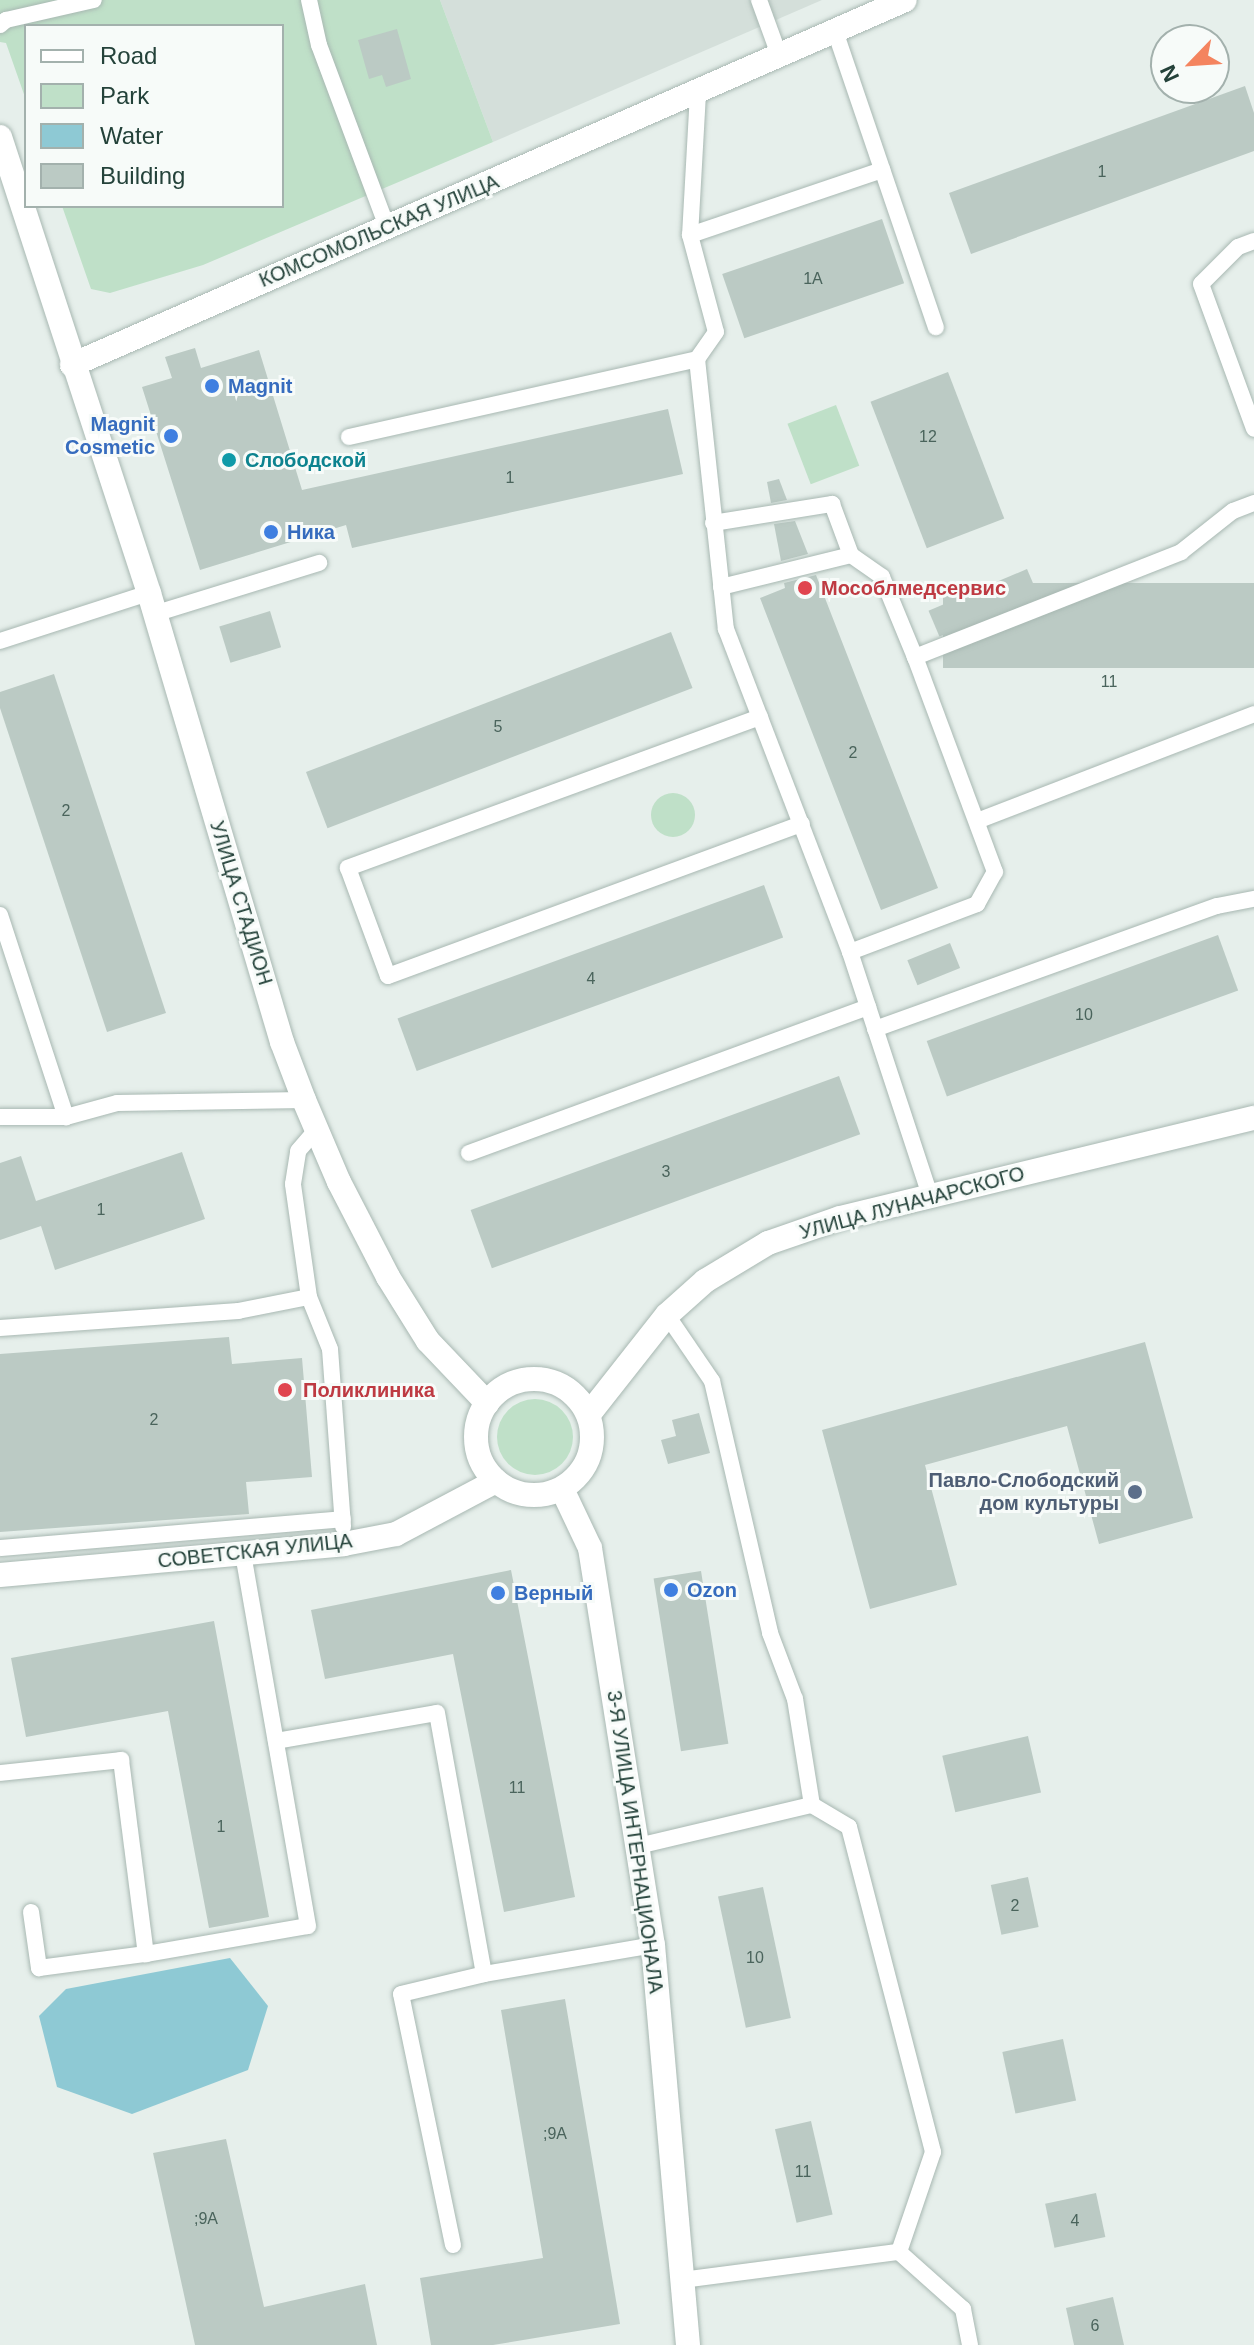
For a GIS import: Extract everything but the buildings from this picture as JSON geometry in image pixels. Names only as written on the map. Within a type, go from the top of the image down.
[{"type":"street","name":"КОМСОМОЛЬСКАЯ УЛИЦА","points":[[72,365],[905,0]]},
{"type":"street","points":[[0,137],[72,365]]},
{"type":"street","name":"УЛИЦА СТАДИОН","points":[[72,365],[152,604],[282,1042],[304,1100],[388,1277],[428,1341],[487,1403]]},
{"type":"street","name":"УЛИЦА ЛУНАЧАРСКОГО","points":[[589,1414],[667,1315],[705,1281],[768,1243],[840,1218],[1254,1118]]},
{"type":"street","points":[[541,1378],[560,1384],[577,1397],[589,1414],[593,1435],[590,1456],[579,1475],[562,1489],[528,1495],[496,1481],[482,1464],[476,1444],[477,1422],[487,1403],[501,1388],[520,1380],[541,1378]]},
{"type":"street","name":"СОВЕТСКАЯ УЛИЦА","points":[[0,1575],[344,1544],[396,1534],[496,1481]]},
{"type":"street","name":"3-Я УЛИЦА ИНТЕРНАЦИОНАЛА","points":[[562,1489],[590,1548],[653,1945],[688,2345]]},
{"type":"lane","points":[[0,25],[6,20],[94,0]]},
{"type":"lane","points":[[309,0],[319,45],[387,227]]},
{"type":"lane","points":[[759,0],[779,55]]},
{"type":"lane","points":[[835,31],[936,327]]},
{"type":"lane","points":[[698,93],[690,235],[716,332],[697,359],[726,629],[850,952],[930,1196]]},
{"type":"lane","points":[[690,235],[882,170]]},
{"type":"lane","points":[[1254,241],[1238,247],[1201,284],[1254,429]]},
{"type":"lane","points":[[349,437],[697,359]]},
{"type":"lane","points":[[915,657],[1181,552],[1233,511],[1254,503]]},
{"type":"lane","points":[[713,523],[832,504],[851,555],[882,577],[995,872],[977,904],[850,952]]},
{"type":"lane","points":[[721,587],[851,555]]},
{"type":"lane","points":[[0,641],[319,563]]},
{"type":"lane","points":[[977,821],[1254,714]]},
{"type":"lane","points":[[760,717],[348,868],[388,976],[802,824]]},
{"type":"lane","points":[[875,1029],[1217,906],[1254,899]]},
{"type":"lane","points":[[0,915],[66,1117]]},
{"type":"lane","points":[[469,1153],[868,1007]]},
{"type":"lane","points":[[0,1117],[66,1117],[117,1103],[304,1100]]},
{"type":"lane","points":[[317,1129],[298,1151],[293,1184],[309,1297],[330,1349],[344,1544]]},
{"type":"lane","points":[[0,1328],[238,1311],[309,1297]]},
{"type":"lane","points":[[667,1315],[712,1381],[770,1633],[795,1699],[812,1805]]},
{"type":"lane","points":[[0,1548],[343,1519]]},
{"type":"lane","points":[[31,1912],[39,1968],[146,1954],[308,1926],[243,1553]]},
{"type":"lane","points":[[276,1741],[437,1713],[484,1974]]},
{"type":"lane","points":[[0,1773],[121,1760],[146,1954]]},
{"type":"lane","points":[[638,1846],[812,1805],[849,1827],[933,2152],[899,2252]]},
{"type":"lane","points":[[453,2245],[401,1994],[484,1974],[653,1945]]},
{"type":"lane","points":[[682,2280],[899,2252],[963,2309],[970,2345]]},
{"type":"shaded area","points":[[440,0],[822,0],[493,142]]},
{"type":"green space","points":[[0,0],[440,0],[493,142],[203,265],[110,293],[91,289],[63,208],[284,208],[284,24],[24,24],[24,94],[6,43],[0,42]]},
{"type":"green space","points":[[836,405],[859,466],[811,484],[787,424]]},
{"type":"green space","points":[[673,793],[688,800],[695,815],[688,830],[673,837],[658,830],[651,815],[658,800]]},
{"type":"green space","points":[[535,1399],[549,1402],[562,1410],[570,1423],[573,1437],[570,1451],[562,1464],[549,1472],[535,1475],[521,1472],[508,1464],[500,1451],[497,1437],[500,1423],[508,1410],[521,1402]]},
{"type":"water","points":[[230,1958],[268,2006],[248,2070],[132,2114],[57,2087],[39,2016],[66,1989]]},
{"type":"place","name":"Magnit","points":[[212,386]]},
{"type":"place","name":"Magnit Cosmetic","points":[[171,436]]},
{"type":"place","name":"Слободской","points":[[229,460]]},
{"type":"place","name":"Ника","points":[[271,532]]},
{"type":"place","name":"Мособлмедсервис","points":[[805,588]]},
{"type":"place","name":"Поликлиника","points":[[285,1390]]},
{"type":"place","name":"Павло-Слободский дом культуры","points":[[1135,1492]]},
{"type":"place","name":"Ozon","points":[[671,1590]]},
{"type":"place","name":"Верный","points":[[498,1593]]}]
